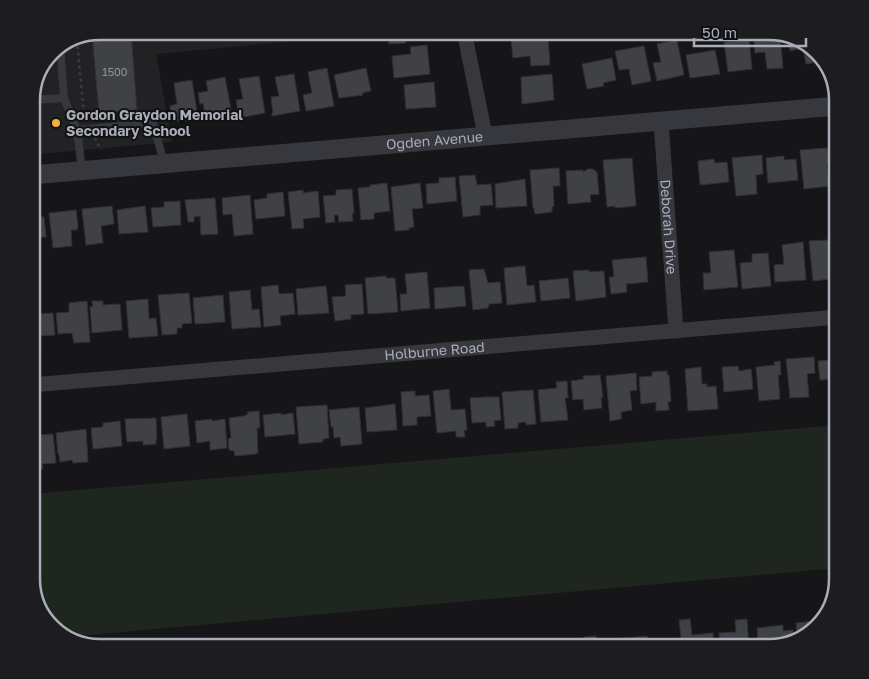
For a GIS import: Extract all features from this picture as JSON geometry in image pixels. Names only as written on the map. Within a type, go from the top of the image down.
[{"type":"street","points":[[466,40],[485,135]]},
{"type":"street","name":"Ogden Avenue","points":[[40,174],[829,107]]},
{"type":"street","name":"Deborah Drive","points":[[661,122],[676,331]]},
{"type":"street","name":"Holburne Road","points":[[40,384],[829,318]]},
{"type":"lane","points":[[61,55],[64,98],[78,130],[82,171]]},
{"type":"lane","points":[[40,99],[64,98]]},
{"type":"lane","points":[[78,130],[152,123],[164,164]]},
{"type":"path","points":[[77,45],[85,120],[102,150]]},
{"type":"shaded area","points":[[100,40],[306,40],[156,54],[172,142],[40,154],[40,96],[46,73],[52,63],[70,48],[81,43]]},
{"type":"shaded area","points":[[829,426],[829,569],[81,636],[63,627],[52,616],[42,595],[40,583],[40,493]]},
{"type":"building","points":[[132,40],[137,110],[99,113],[93,41]]},
{"type":"building","points":[[389,40],[406,40],[406,43],[389,44]]},
{"type":"building","points":[[511,40],[548,40],[550,65],[531,66],[530,56],[513,58]]},
{"type":"building","points":[[677,40],[684,75],[657,81],[653,63],[661,62],[657,44]]},
{"type":"building","points":[[749,40],[752,69],[728,72],[724,42]]},
{"type":"building","points":[[754,40],[781,42],[783,68],[767,69],[765,52],[755,53]]},
{"type":"building","points":[[788,43],[800,49],[790,51]]},
{"type":"building","points":[[427,45],[430,74],[394,78],[392,56],[411,54],[410,47]]},
{"type":"building","points":[[644,46],[651,81],[632,85],[629,69],[619,70],[615,51]]},
{"type":"building","points":[[715,50],[720,74],[690,78],[686,55]]},
{"type":"building","points":[[803,51],[816,62],[806,64]]},
{"type":"building","points":[[612,58],[616,80],[603,83],[604,86],[587,89],[582,64]]},
{"type":"building","points":[[327,68],[334,106],[306,111],[303,95],[312,93],[308,72]]},
{"type":"building","points":[[366,68],[371,91],[362,93],[363,95],[339,98],[334,75]]},
{"type":"building","points":[[294,74],[300,111],[272,116],[271,97],[279,96],[275,77]]},
{"type":"building","points":[[552,74],[554,100],[522,104],[521,77]]},
{"type":"building","points":[[259,76],[265,113],[239,118],[236,100],[243,99],[239,79]]},
{"type":"building","points":[[225,77],[232,115],[206,120],[203,103],[200,104],[198,93],[208,91],[206,81]]},
{"type":"building","points":[[192,80],[198,118],[172,122],[170,106],[177,104],[174,83]]},
{"type":"building","points":[[434,82],[436,107],[406,109],[404,85]]},
{"type":"building","points":[[828,148],[829,186],[804,189],[800,150]]},
{"type":"building","points":[[762,155],[763,174],[756,175],[757,194],[736,196],[732,158]]},
{"type":"building","points":[[784,156],[784,160],[796,159],[798,180],[768,183],[766,158]]},
{"type":"building","points":[[632,158],[636,206],[607,207],[603,160]]},
{"type":"building","points":[[714,159],[715,163],[727,162],[729,182],[700,185],[698,161]]},
{"type":"building","points":[[559,168],[560,186],[553,186],[554,206],[552,207],[552,212],[535,214],[530,170]]},
{"type":"building","points":[[593,169],[597,172],[599,194],[590,195],[591,202],[568,204],[566,171],[583,170],[583,172]]},
{"type":"building","points":[[475,175],[477,185],[491,184],[493,205],[480,206],[480,215],[463,217],[459,176]]},
{"type":"building","points":[[455,177],[457,201],[427,204],[426,184],[439,183],[439,178]]},
{"type":"building","points":[[525,179],[527,206],[496,208],[495,184]]},
{"type":"building","points":[[387,183],[390,211],[374,213],[374,219],[361,220],[358,188]]},
{"type":"building","points":[[420,183],[423,208],[412,209],[414,227],[409,228],[409,230],[395,231],[391,187]]},
{"type":"building","points":[[352,189],[353,221],[339,222],[338,215],[334,215],[335,222],[326,223],[323,196],[336,195],[336,190]]},
{"type":"building","points":[[303,190],[303,193],[318,191],[320,217],[303,219],[304,228],[292,229],[288,192]]},
{"type":"building","points":[[283,192],[285,216],[256,219],[254,200],[267,198],[267,194]]},
{"type":"building","points":[[250,195],[253,234],[234,236],[232,214],[223,215],[222,198]]},
{"type":"building","points":[[215,198],[218,234],[201,235],[200,216],[194,217],[194,222],[188,222],[185,200]]},
{"type":"building","points":[[180,201],[181,225],[153,227],[151,208],[164,207],[164,202]]},
{"type":"building","points":[[112,206],[114,224],[101,226],[103,243],[86,245],[82,209]]},
{"type":"building","points":[[145,206],[148,232],[119,234],[117,210]]},
{"type":"building","points":[[76,210],[78,226],[77,230],[71,230],[72,246],[53,248],[49,213]]},
{"type":"building","points":[[40,217],[44,217],[46,237],[40,237]]},
{"type":"building","points":[[828,240],[829,279],[813,281],[809,241]]},
{"type":"building","points":[[803,242],[806,280],[775,282],[774,265],[784,264],[782,245]]},
{"type":"building","points":[[734,250],[738,287],[704,290],[703,273],[711,273],[709,252]]},
{"type":"building","points":[[768,253],[771,286],[742,289],[740,263],[752,262],[752,254]]},
{"type":"building","points":[[646,257],[648,282],[626,284],[627,292],[611,294],[609,277],[614,277],[612,260]]},
{"type":"building","points":[[525,266],[527,286],[534,285],[536,302],[507,305],[504,268]]},
{"type":"building","points":[[484,269],[488,283],[500,282],[502,303],[489,304],[488,308],[473,310],[469,270]]},
{"type":"building","points":[[589,270],[589,272],[604,271],[606,297],[576,301],[573,271]]},
{"type":"building","points":[[427,272],[430,308],[401,311],[400,294],[407,294],[405,274]]},
{"type":"building","points":[[386,276],[386,278],[395,278],[398,312],[368,314],[365,278]]},
{"type":"building","points":[[568,278],[570,298],[541,301],[539,281]]},
{"type":"building","points":[[362,284],[364,314],[351,315],[351,319],[335,321],[332,297],[346,296],[345,285]]},
{"type":"building","points":[[278,285],[279,294],[293,293],[295,314],[280,316],[281,325],[264,327],[261,287]]},
{"type":"building","points":[[326,286],[329,313],[298,315],[296,289]]},
{"type":"building","points":[[464,286],[466,306],[435,309],[434,288]]},
{"type":"building","points":[[250,290],[252,310],[259,309],[261,327],[232,329],[229,292]]},
{"type":"building","points":[[189,293],[192,323],[182,324],[182,328],[177,328],[177,334],[162,335],[158,295]]},
{"type":"building","points":[[223,295],[225,322],[195,324],[193,298]]},
{"type":"building","points":[[148,299],[149,319],[156,318],[158,336],[129,338],[126,301]]},
{"type":"building","points":[[87,301],[90,342],[74,343],[72,333],[58,334],[56,313],[69,312],[69,303]]},
{"type":"building","points":[[92,301],[103,301],[103,305],[120,304],[122,330],[92,333],[90,307],[93,306]]},
{"type":"building","points":[[53,313],[55,335],[40,336],[40,314]]},
{"type":"building","points":[[814,357],[815,373],[807,374],[809,397],[790,398],[786,359]]},
{"type":"building","points":[[829,360],[829,380],[820,380],[818,361]]},
{"type":"building","points":[[780,361],[781,375],[778,375],[780,399],[759,401],[756,367],[775,365],[774,362]]},
{"type":"building","points":[[738,366],[739,371],[751,369],[753,389],[724,392],[722,367]]},
{"type":"building","points":[[701,367],[702,384],[707,384],[707,387],[716,386],[718,409],[688,411],[685,369]]},
{"type":"building","points":[[667,371],[671,401],[668,402],[669,410],[656,411],[656,402],[641,404],[639,377],[652,376],[652,372]]},
{"type":"building","points":[[636,373],[637,390],[630,391],[632,410],[621,412],[621,419],[610,421],[606,376]]},
{"type":"building","points":[[600,375],[603,397],[601,397],[602,408],[584,410],[583,399],[573,400],[571,381],[584,379],[583,376]]},
{"type":"building","points":[[567,381],[568,398],[565,398],[568,420],[541,422],[538,390],[557,388],[556,382]]},
{"type":"building","points":[[449,389],[451,410],[465,409],[467,430],[464,430],[465,437],[456,437],[456,431],[437,433],[433,391]]},
{"type":"building","points":[[533,390],[536,424],[526,425],[526,422],[518,423],[518,428],[505,429],[502,392]]},
{"type":"building","points":[[415,391],[415,396],[429,395],[431,416],[417,417],[417,425],[403,426],[401,392]]},
{"type":"building","points":[[499,397],[501,420],[494,421],[495,426],[486,427],[486,422],[472,423],[470,398]]},
{"type":"building","points":[[395,404],[397,430],[367,432],[365,408]]},
{"type":"building","points":[[327,405],[329,438],[323,439],[323,442],[299,444],[296,407]]},
{"type":"building","points":[[359,407],[362,444],[341,446],[340,437],[334,438],[329,410]]},
{"type":"building","points":[[259,411],[260,428],[257,428],[258,453],[235,456],[234,451],[229,450],[228,439],[231,438],[229,418],[244,416],[248,414],[247,412]]},
{"type":"building","points":[[281,413],[281,415],[293,413],[295,434],[265,437],[263,415]]},
{"type":"building","points":[[187,414],[190,446],[164,449],[161,417]]},
{"type":"building","points":[[156,418],[156,444],[143,445],[143,441],[127,442],[125,419]]},
{"type":"building","points":[[212,419],[212,421],[225,419],[227,448],[210,450],[210,441],[197,443],[195,421]]},
{"type":"building","points":[[120,421],[122,446],[93,449],[91,428],[103,427],[103,423]]},
{"type":"building","points":[[86,429],[88,462],[73,463],[72,460],[60,462],[56,433]]},
{"type":"building","points":[[53,434],[56,463],[42,464],[43,469],[40,469],[40,435]]},
{"type":"building","points":[[690,619],[692,635],[713,633],[713,639],[681,639],[679,620]]},
{"type":"building","points":[[747,619],[748,639],[719,639],[719,633],[736,632],[735,620]]},
{"type":"building","points":[[811,621],[797,632],[796,623]]},
{"type":"building","points":[[783,625],[783,631],[793,630],[793,634],[785,637],[758,639],[757,628]]},
{"type":"building","points":[[596,636],[596,639],[584,639],[584,637]]},
{"type":"building","points":[[647,636],[647,639],[614,639]]},
{"type":"place","name":"Gordon Graydon Memorial Secondary School","points":[[56,123]]}]
